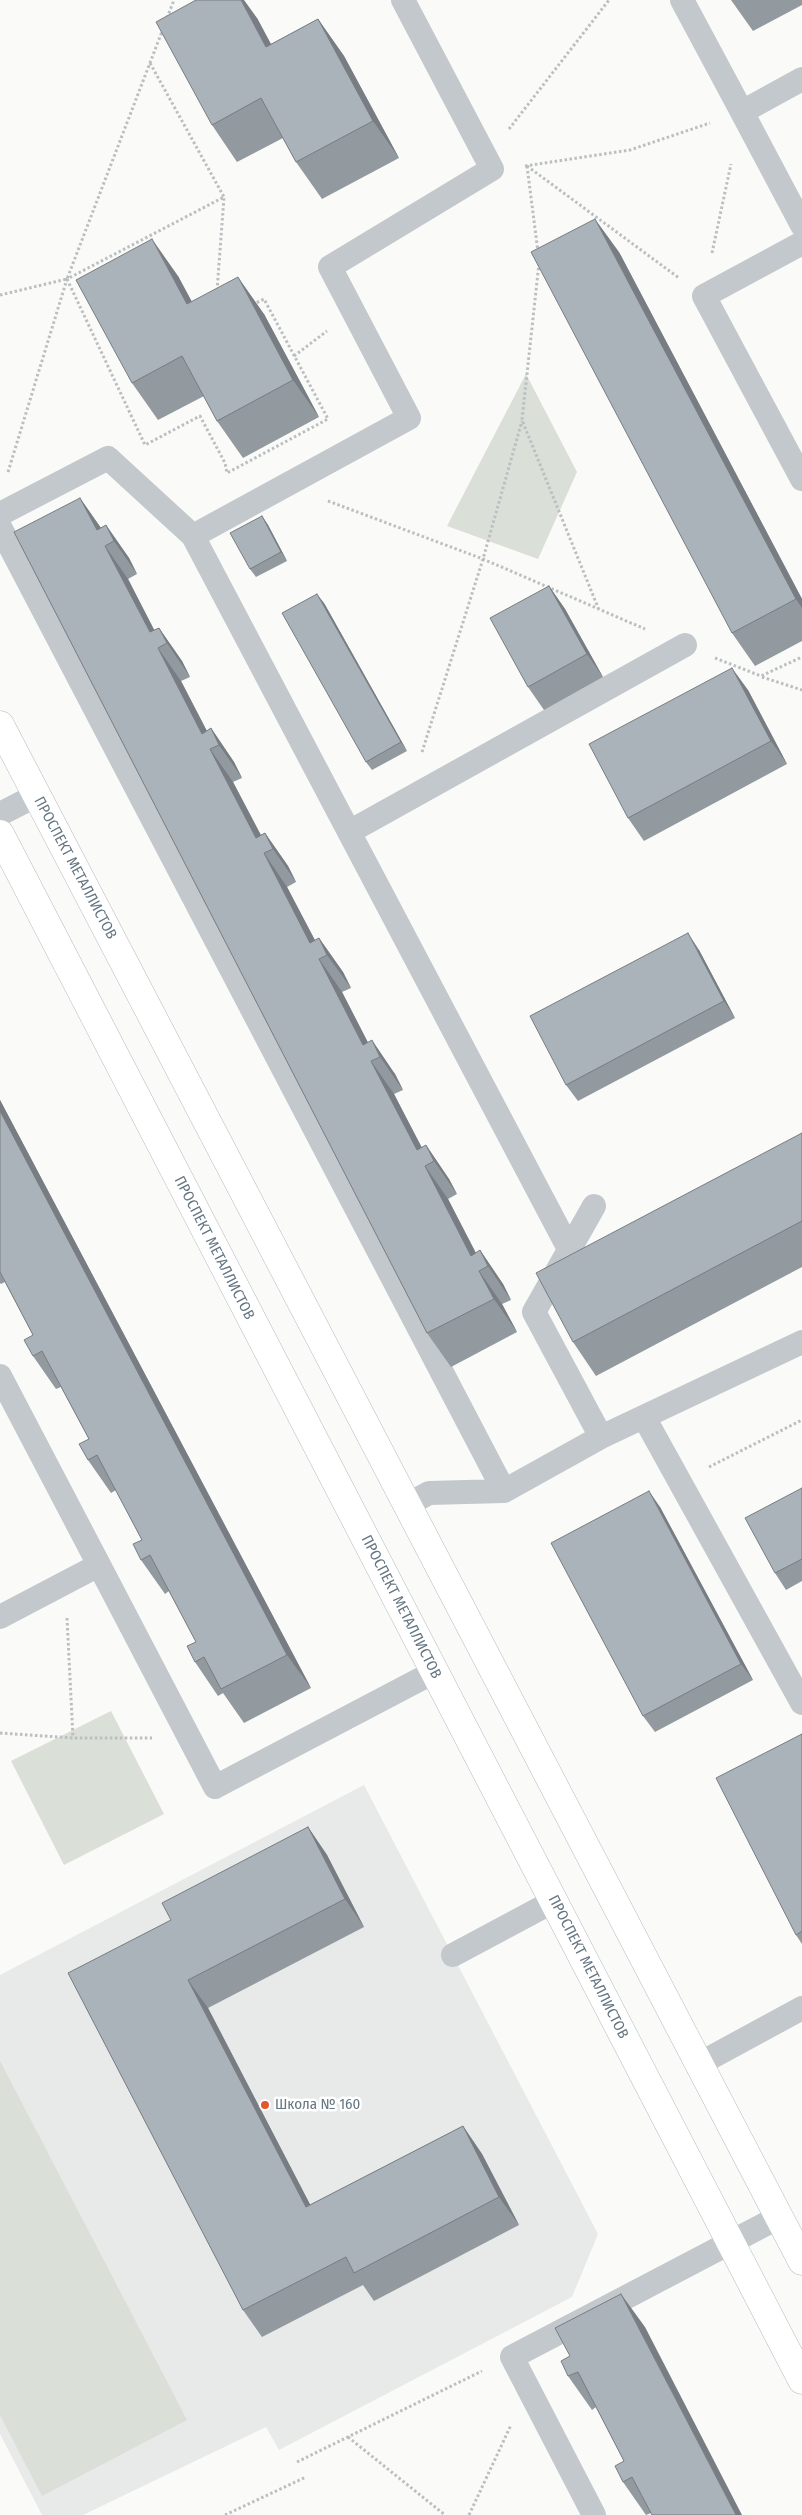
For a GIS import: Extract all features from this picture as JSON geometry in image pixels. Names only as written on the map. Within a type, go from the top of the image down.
[{"type":"street","name":"ПРОСПЕКТ МЕТАЛЛИСТОВ","points":[[0,725],[802,2261]]},
{"type":"street","name":"ПРОСПЕКТ МЕТАЛЛИСТОВ","points":[[0,834],[802,2380]]},
{"type":"lane","points":[[193,536],[409,418],[330,267],[492,169],[403,0]]},
{"type":"lane","points":[[682,0],[802,225]]},
{"type":"lane","points":[[742,112],[802,79]]},
{"type":"lane","points":[[802,242],[704,296],[802,479]]},
{"type":"lane","points":[[0,514],[108,458],[193,536],[569,1249]]},
{"type":"lane","points":[[0,527],[504,1490]]},
{"type":"lane","points":[[349,832],[684,645]]},
{"type":"lane","points":[[0,814],[37,795]]},
{"type":"lane","points":[[594,1206],[534,1312],[601,1437]]},
{"type":"lane","points":[[407,1505],[430,1493],[504,1490],[601,1437],[802,1342]]},
{"type":"lane","points":[[0,1376],[215,1787],[434,1672]]},
{"type":"lane","points":[[644,1417],[802,1703]]},
{"type":"lane","points":[[0,1617],[99,1565]]},
{"type":"lane","points":[[453,1955],[554,1901]]},
{"type":"lane","points":[[699,2064],[802,2008]]},
{"type":"lane","points":[[594,2515],[512,2357],[779,2216]]},
{"type":"path","points":[[6,481],[67,279],[174,0]]},
{"type":"path","points":[[609,0],[510,127],[492,169],[527,166],[630,150],[742,112]]},
{"type":"path","points":[[150,63],[224,197],[216,296]]},
{"type":"path","points":[[527,166],[704,296],[742,112]]},
{"type":"path","points":[[406,800],[483,560],[522,420],[539,266],[527,166]]},
{"type":"path","points":[[0,295],[67,279],[224,197]]},
{"type":"path","points":[[67,279],[145,445],[200,416],[225,463],[228,473],[328,419],[264,299],[247,308]]},
{"type":"path","points":[[294,356],[354,310]]},
{"type":"path","points":[[522,420],[598,610]]},
{"type":"path","points":[[286,485],[483,560],[598,610],[761,676],[802,690]]},
{"type":"path","points":[[761,676],[802,657]]},
{"type":"path","points":[[680,1482],[802,1420]]},
{"type":"path","points":[[66,1583],[73,1738]]},
{"type":"path","points":[[0,1733],[73,1738],[190,1738]]},
{"type":"path","points":[[298,2462],[512,2357]]},
{"type":"path","points":[[469,2515],[528,2388]]},
{"type":"path","points":[[348,2438],[445,2515]]},
{"type":"path","points":[[225,2515],[306,2477]]},
{"type":"shaded area","points":[[526,374],[577,472],[538,559],[447,526]]},
{"type":"shaded area","points":[[111,1711],[164,1814],[64,1865],[11,1761]]},
{"type":"shaded area","name":"Школа № 160","points":[[364,1785],[598,2234],[572,2297],[279,2450],[266,2427],[83,2515],[42,2515],[0,2434],[0,1975]]},
{"type":"shaded area","points":[[0,2061],[187,2420],[42,2496],[0,2415]]},
{"type":"building","points":[[196,0],[241,0],[266,47],[318,19],[373,121],[296,162],[261,98],[212,125],[156,22]]},
{"type":"building","points":[[595,219],[796,599],[732,633],[531,252]]},
{"type":"building","points":[[152,239],[187,304],[238,277],[293,380],[217,421],[182,356],[132,383],[76,280]]},
{"type":"building","points":[[80,498],[97,530],[106,525],[114,541],[105,546],[150,632],[159,628],[167,643],[158,648],[202,734],[211,728],[219,745],[210,749],[256,838],[265,833],[273,849],[264,853],[310,943],[319,938],[327,955],[319,959],[363,1045],[372,1040],[380,1057],[371,1061],[417,1150],[426,1145],[434,1161],[425,1166],[471,1256],[480,1250],[488,1266],[479,1271],[494,1299],[427,1333],[14,532]]},
{"type":"building","points":[[262,516],[281,552],[250,569],[230,533]]},
{"type":"building","points":[[549,586],[587,654],[528,687],[490,618]]},
{"type":"building","points":[[317,594],[401,742],[366,762],[282,613]]},
{"type":"building","points":[[732,668],[771,741],[628,818],[589,744]]},
{"type":"building","points":[[688,933],[724,1001],[566,1085],[530,1016]]},
{"type":"building","points":[[0,1111],[287,1655],[221,1689],[204,1657],[195,1662],[187,1646],[196,1642],[150,1555],[141,1560],[133,1544],[142,1540],[97,1455],[88,1460],[79,1444],[89,1439],[42,1351],[33,1356],[24,1340],[33,1335],[0,1272]]},
{"type":"building","points":[[802,1133],[802,1221],[573,1342],[536,1273]]},
{"type":"building","points":[[802,1488],[802,1559],[775,1573],[745,1518]]},
{"type":"building","points":[[649,1491],[741,1664],[643,1716],[551,1543]]},
{"type":"building","points":[[802,1734],[802,1931],[796,1935],[716,1778]]},
{"type":"building","points":[[308,1827],[345,1899],[188,1980],[306,2207],[463,2126],[499,2197],[354,2273],[346,2257],[243,2310],[68,1973],[171,1920],[162,1903]]},
{"type":"building","points":[[621,2294],[736,2515],[652,2515],[632,2477],[623,2482],[615,2466],[624,2461],[578,2372],[568,2376],[561,2361],[570,2356],[555,2328]]},
{"type":"place","name":"Школа № 160","points":[[265,2105]]}]
